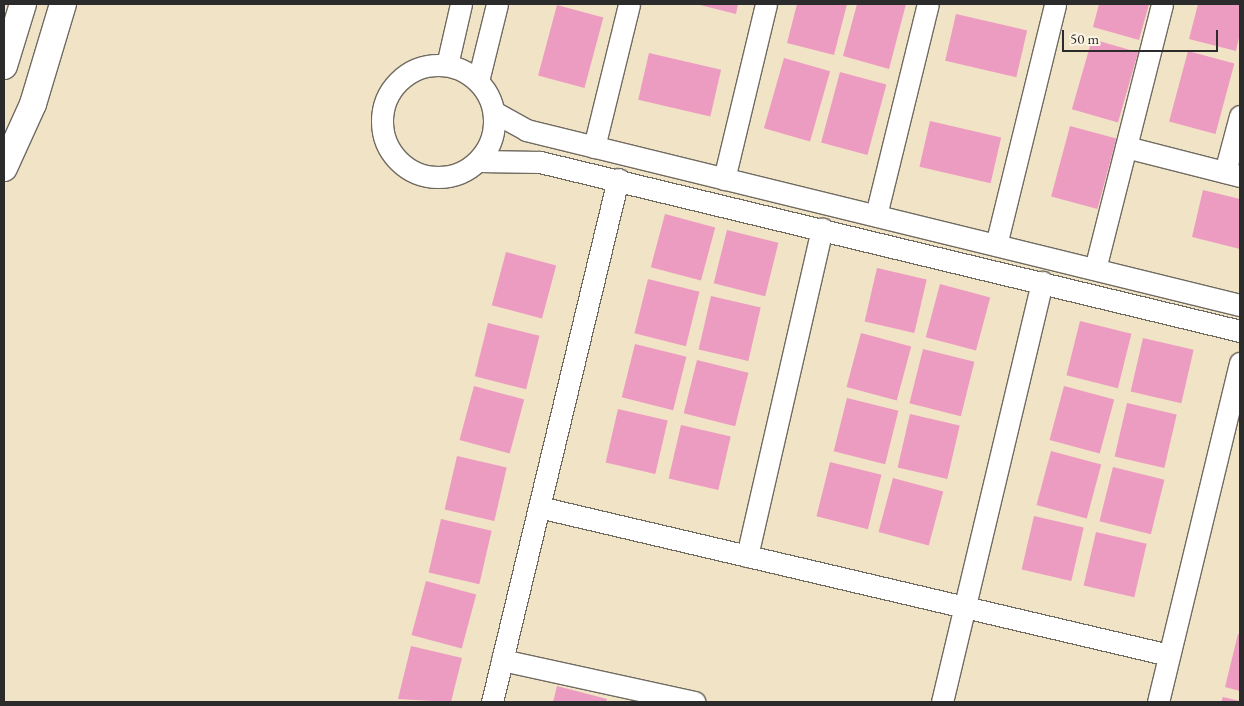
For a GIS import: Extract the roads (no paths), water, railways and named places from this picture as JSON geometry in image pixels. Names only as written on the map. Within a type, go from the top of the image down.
[{"type":"main road","points":[[4,66],[23,4]]},
{"type":"main road","points":[[4,168],[33,104],[63,4]]},
{"type":"street","points":[[447,65],[461,4]]},
{"type":"street","points":[[478,81],[497,4]]},
{"type":"street","points":[[594,147],[629,4]]},
{"type":"street","points":[[724,179],[766,4]]},
{"type":"street","points":[[876,215],[928,4]]},
{"type":"street","points":[[996,245],[1055,4]]},
{"type":"street","points":[[1095,269],[1162,4]]},
{"type":"street","points":[[427,65],[447,65],[464,70],[478,81],[489,95],[494,112],[494,130],[489,147],[478,161],[464,172],[447,178],[430,178],[403,165],[385,142],[381,123],[384,103],[394,86],[409,72],[427,65]]},
{"type":"street","points":[[494,112],[526,130],[1240,304]]},
{"type":"street","points":[[1126,147],[1233,174],[1240,116]]},
{"type":"street","points":[[478,161],[540,162],[618,179],[1240,331]]},
{"type":"street","points":[[492,702],[618,179]]},
{"type":"street","points":[[747,556],[822,228]]},
{"type":"street","points":[[942,702],[1042,282]]},
{"type":"street","points":[[1158,702],[1240,363]]},
{"type":"street","points":[[539,507],[1169,655]]},
{"type":"street","points":[[502,660],[694,702]]}]
